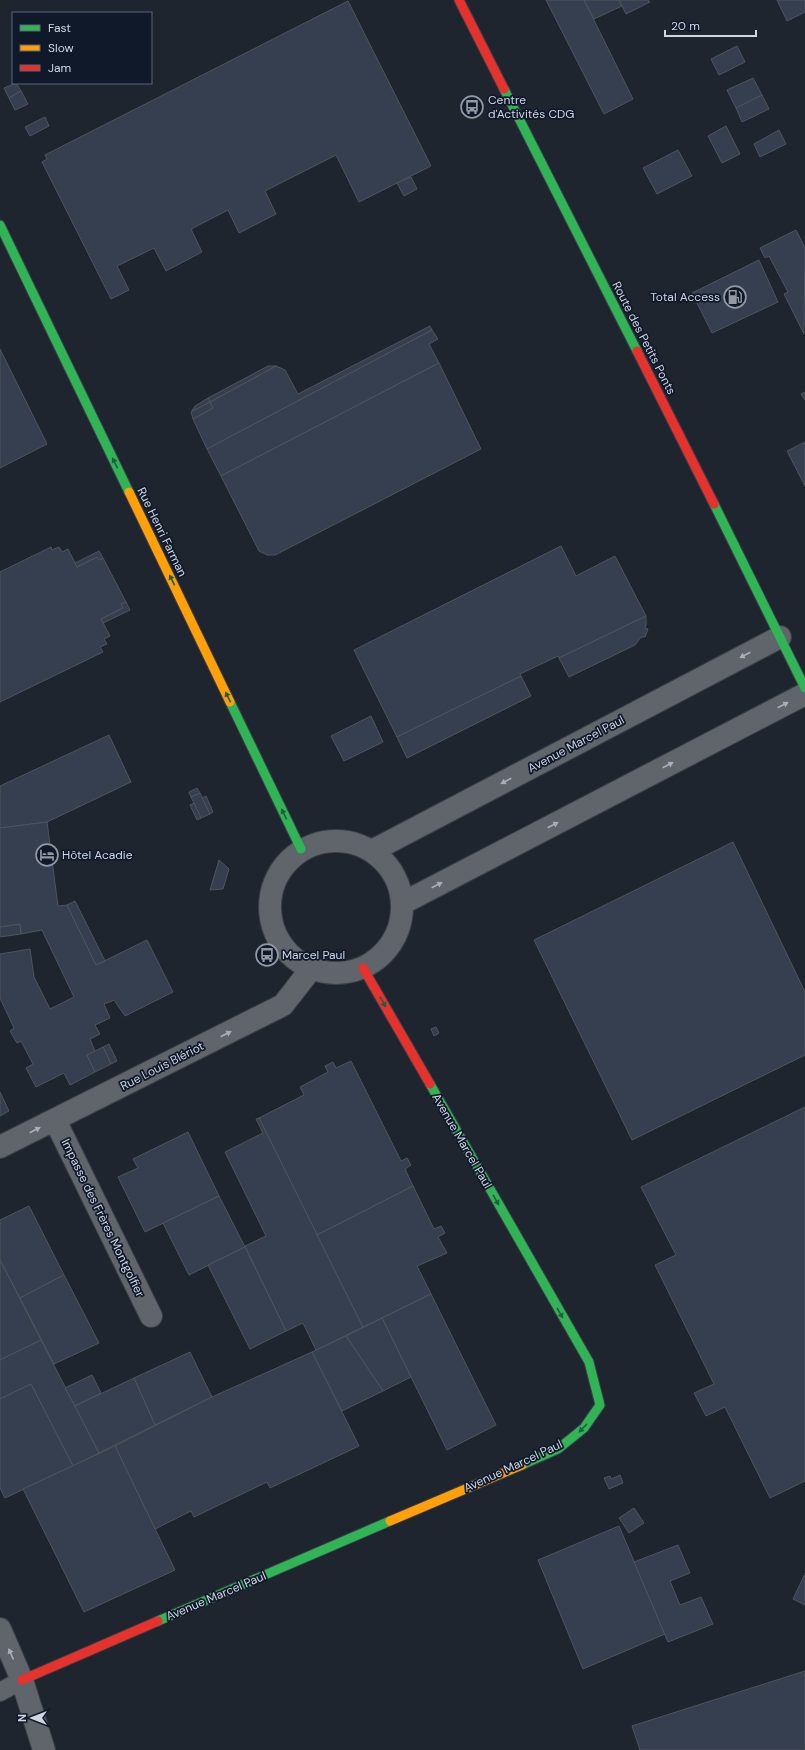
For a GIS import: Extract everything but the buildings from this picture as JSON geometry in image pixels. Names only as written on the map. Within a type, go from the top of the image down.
[{"type":"street","name":"Route des Petits Ponts","points":[[459,0],[665,405],[805,688]]},
{"type":"street","name":"Rue Henri Farman","points":[[0,224],[301,849]]},
{"type":"street","name":"Avenue Marcel Paul","points":[[372,851],[780,637]]},
{"type":"street","points":[[403,904],[805,694]]},
{"type":"street","points":[[330,840],[353,842],[372,851],[393,872],[403,904],[400,926],[392,943],[376,960],[363,968],[338,974],[311,969],[291,957],[280,943],[269,912],[275,879],[288,860],[301,849],[330,840]]},
{"type":"street","name":"Avenue Marcel Paul","points":[[22,1680],[558,1449],[584,1428],[600,1405],[589,1362],[363,968]]},
{"type":"street","name":"Rue Louis Blériot","points":[[0,1148],[283,1005],[311,969]]},
{"type":"street","name":"Impasse des Frères Montgolfier","points":[[55,1120],[151,1316]]},
{"type":"street","points":[[0,1629],[22,1680],[44,1750]]},
{"type":"lane","points":[[0,1692],[22,1680]]},
{"type":"traffic: fast","points":[[504,89],[637,351]]},
{"type":"traffic: fast","points":[[0,225],[129,492]]},
{"type":"traffic: fast","points":[[714,504],[805,688]]},
{"type":"traffic: fast","points":[[230,702],[301,849]]},
{"type":"traffic: fast","points":[[430,1084],[589,1362],[600,1405],[584,1428],[558,1449],[522,1465]]},
{"type":"traffic: fast","points":[[158,1621],[390,1521]]},
{"type":"traffic: slow","points":[[129,492],[230,702]]},
{"type":"traffic: slow","points":[[390,1521],[522,1465]]},
{"type":"traffic: jam","points":[[459,0],[504,89]]},
{"type":"traffic: jam","points":[[637,351],[714,504]]},
{"type":"traffic: jam","points":[[363,968],[430,1084]]},
{"type":"traffic: jam","points":[[22,1680],[158,1621]]},
{"type":"place","name":"Centre d'Activités CDG","points":[[472,107]]},
{"type":"place","name":"Total Access","points":[[735,297]]},
{"type":"place","name":"Hôtel Acadie","points":[[47,855]]},
{"type":"place","name":"Marcel Paul","points":[[267,955]]}]
